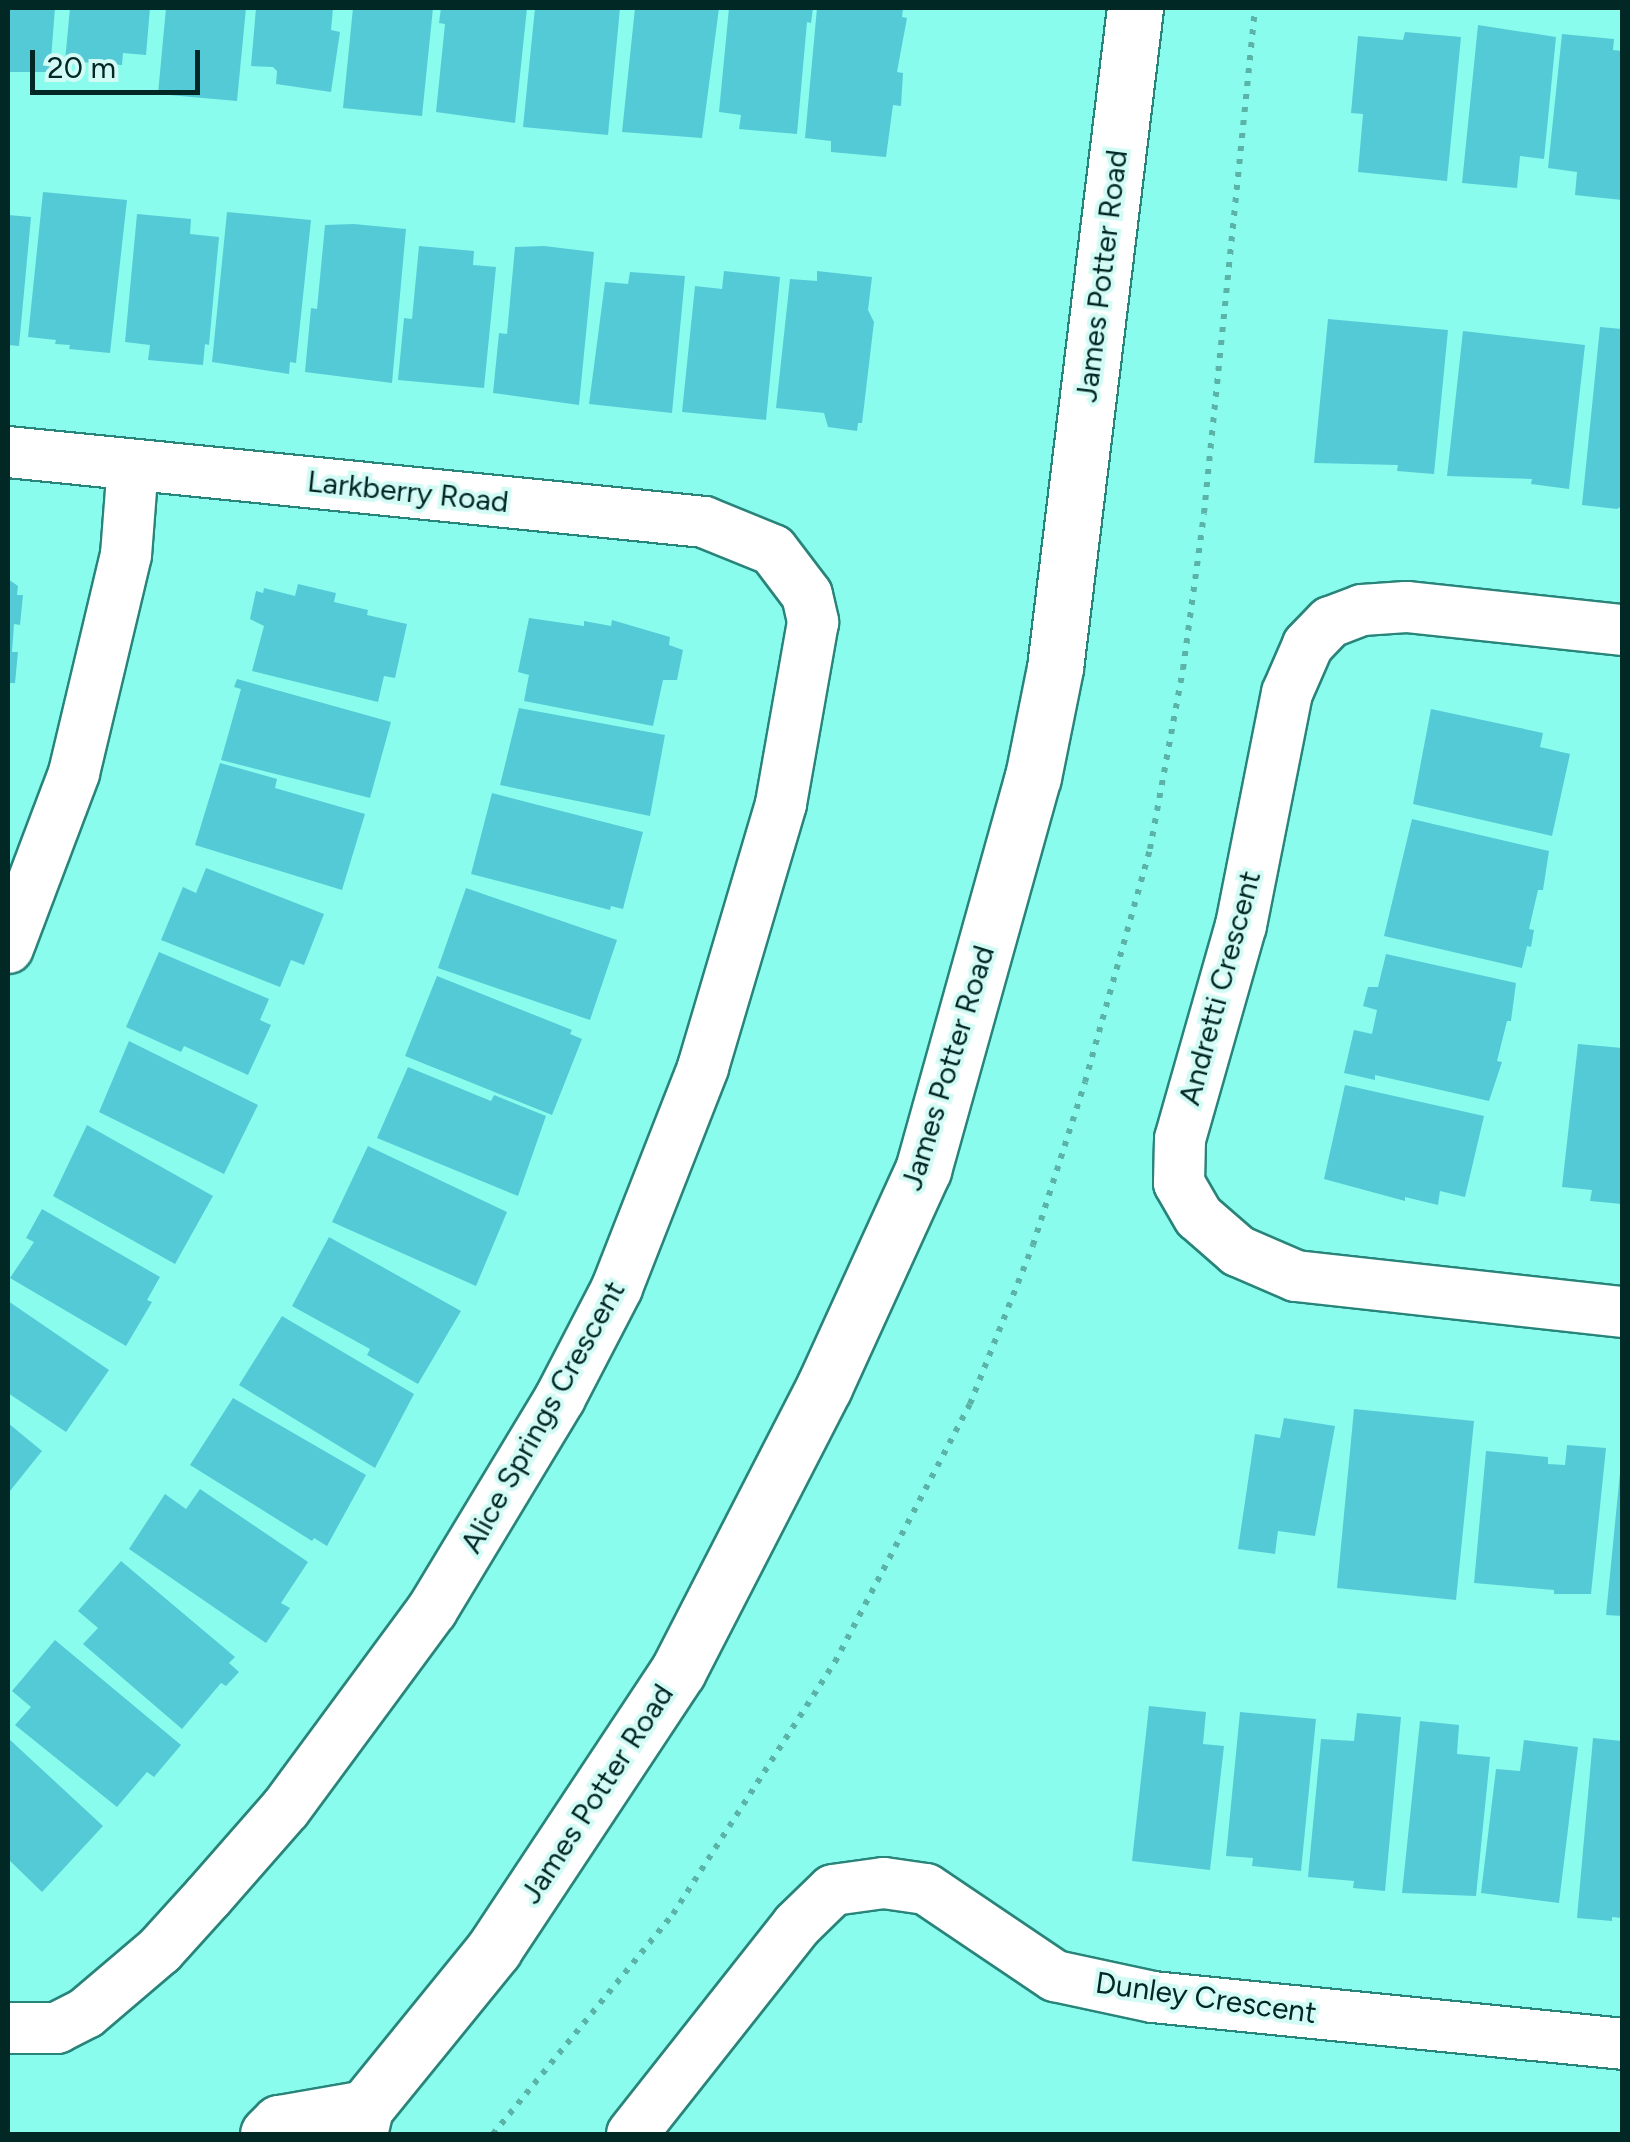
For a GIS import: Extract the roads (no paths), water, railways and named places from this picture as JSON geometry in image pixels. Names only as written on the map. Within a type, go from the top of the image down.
[{"type":"main road","name":"James Potter Road","points":[[268,2134],[279,2123],[362,2121],[494,1949],[678,1671],[824,1387],[923,1170],[1033,776],[1055,668],[1135,8]]},
{"type":"street","name":"Larkberry Road","points":[[8,452],[704,522],[773,550],[794,573]]},
{"type":"street","points":[[8,948],[74,773],[126,555],[133,466]]},
{"type":"street","name":"Alice Springs Crescent","points":[[8,2028],[57,2028],[86,2014],[160,1950],[247,1852],[345,1731],[432,1610],[560,1398],[617,1288],[660,1185],[703,1068],[750,914],[781,804],[813,622],[807,594],[794,573]]},
{"type":"street","name":"Andretti Crescent","points":[[1622,630],[1406,607],[1362,610],[1330,622],[1308,645],[1287,693],[1240,925],[1180,1139],[1179,1183],[1199,1217],[1238,1251],[1296,1276],[1622,1312]]},
{"type":"street","name":"Dunley Crescent","points":[[632,2134],[796,1925],[833,1890],[884,1883],[926,1889],[1055,1976],[1153,1997],[1622,2044]]}]
